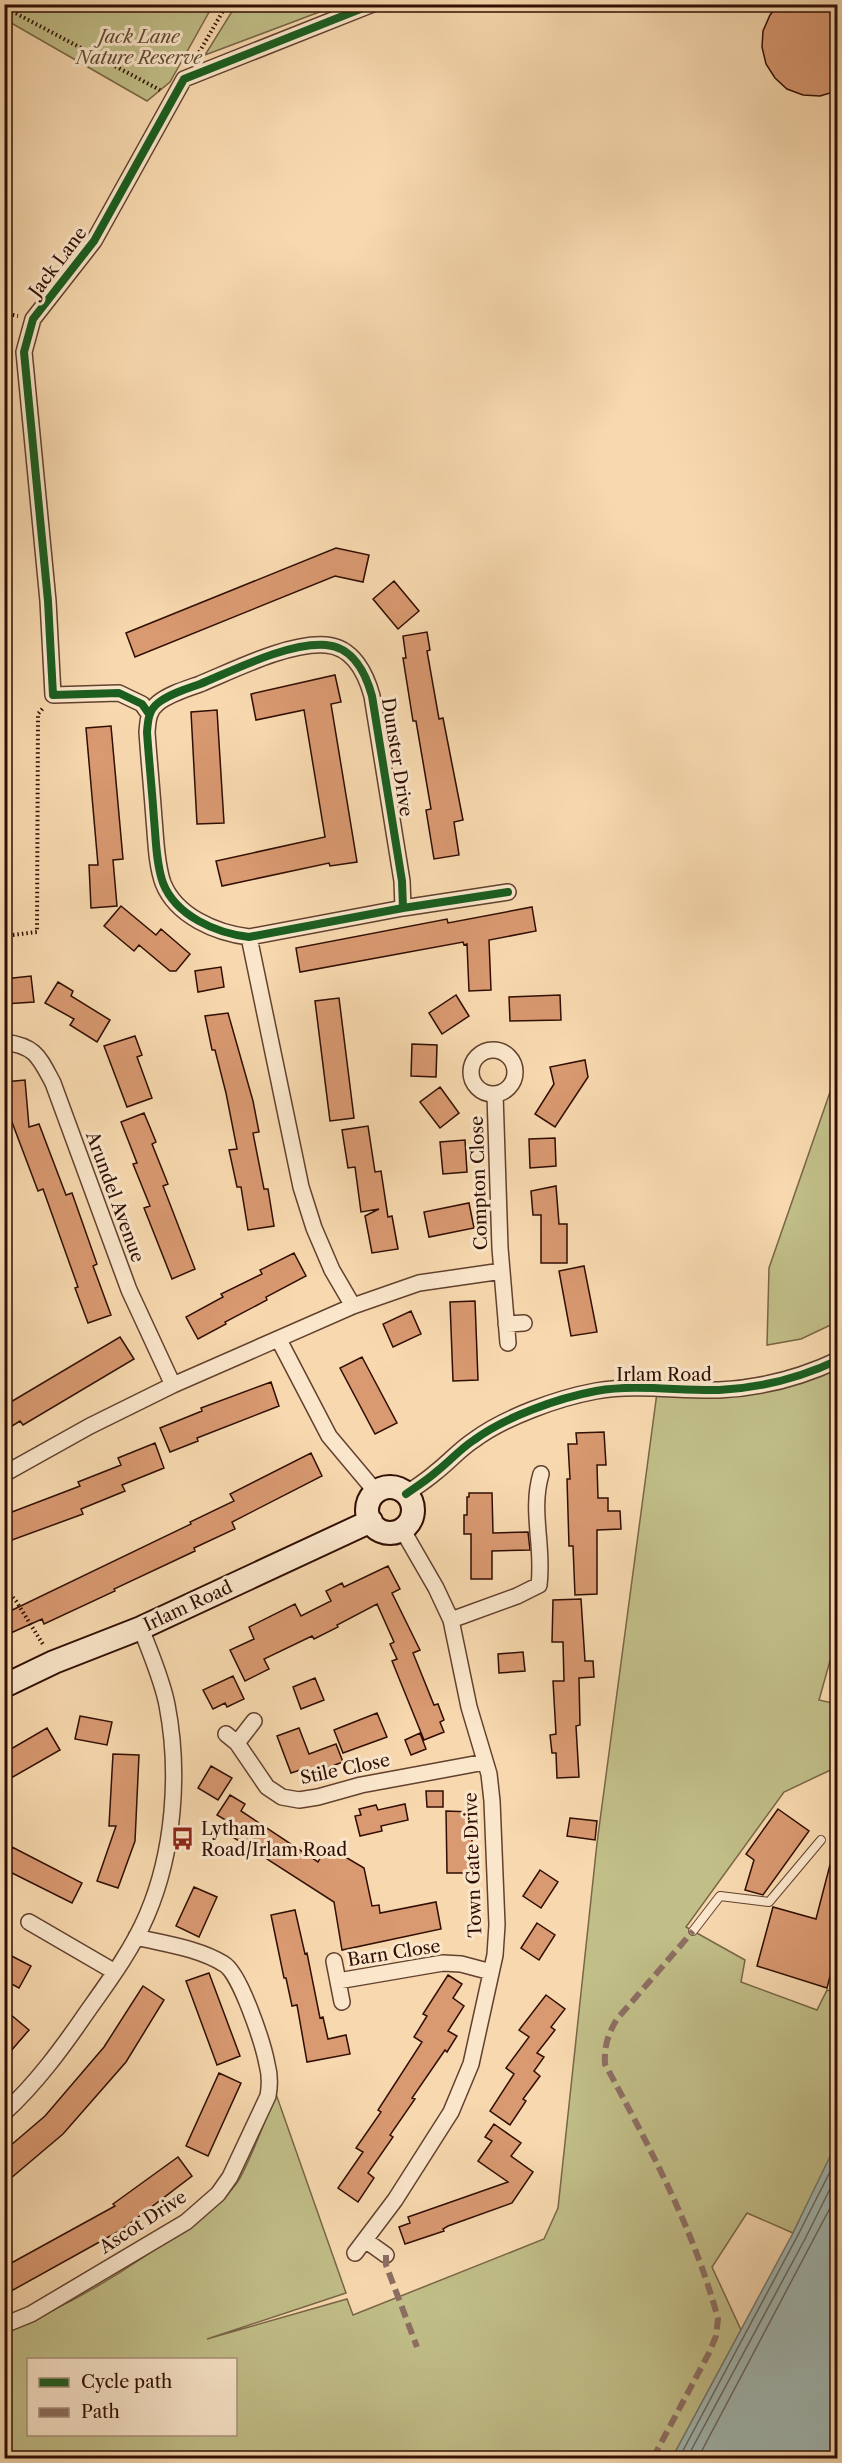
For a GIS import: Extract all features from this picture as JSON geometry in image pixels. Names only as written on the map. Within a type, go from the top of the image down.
[{"type":"street","points":[[184,79],[373,4]]},
{"type":"street","name":"Jack Lane","points":[[53,695],[48,601],[24,352],[33,319],[94,241],[184,79]]},
{"type":"street","name":"Dunster Drive","points":[[149,714],[158,703],[263,658],[328,645],[343,651],[358,663],[367,677],[372,696],[402,881],[403,908]]},
{"type":"street","points":[[53,695],[119,693],[142,704],[149,714],[147,732],[157,854],[164,884],[174,901],[193,918],[211,928],[231,935],[249,937],[403,908],[508,892]]},
{"type":"street","points":[[4,1474],[90,1426],[173,1385],[353,1306],[314,1228],[301,1186],[249,937]]},
{"type":"street","name":"Arundel Avenue","points":[[4,1042],[31,1048],[53,1083],[129,1290],[173,1385]]},
{"type":"street","name":"Compton Close","points":[[495,1094],[502,1271],[508,1343]]},
{"type":"street","name":"Compton Close","points":[[353,1306],[419,1283],[502,1271]]},
{"type":"street","points":[[506,1324],[524,1323]]},
{"type":"street","points":[[279,1340],[329,1436],[376,1492]]},
{"type":"street","name":"Irlam Road","points":[[406,1494],[474,1440],[506,1420],[542,1407],[594,1391],[615,1388],[719,1390],[755,1386],[788,1380],[837,1360]]},
{"type":"street","points":[[451,1620],[518,1596],[539,1585],[541,1569],[536,1498],[540,1474]]},
{"type":"street","points":[[388,1487],[401,1490],[406,1494],[413,1506],[413,1512],[411,1519],[402,1529],[396,1532],[382,1531],[371,1521],[368,1509],[376,1492],[388,1487]]},
{"type":"street","name":"Irlam Road","points":[[4,1686],[54,1662],[141,1628],[371,1521]]},
{"type":"street","name":"Town Gate Drive","points":[[355,2253],[395,2200],[451,2112],[471,2064],[491,1972],[497,1925],[492,1801],[451,1620],[436,1588],[402,1529]]},
{"type":"street","points":[[4,2113],[19,2100],[68,2040],[115,1972],[147,1915],[158,1881],[168,1840],[172,1789],[172,1740],[167,1704],[141,1628]]},
{"type":"street","name":"Stile Close","points":[[254,1721],[231,1739],[267,1787],[282,1797],[299,1800],[318,1797],[361,1785],[485,1762]]},
{"type":"street","points":[[29,1922],[115,1972]]},
{"type":"street","name":"Ascot Drive","points":[[4,2325],[31,2314],[186,2222],[218,2194],[230,2177],[268,2096],[270,2082],[267,2063],[240,1983],[226,1964],[195,1951],[135,1937]]},
{"type":"street","name":"Barn Close","points":[[334,1961],[342,2002]]},
{"type":"street","name":"Barn Close","points":[[338,1981],[442,1963],[461,1964],[491,1972]]},
{"type":"street","points":[[365,2240],[386,2255]]},
{"type":"lane","points":[[693,1931],[720,1896],[769,1902],[821,1840]]},
{"type":"path","points":[[184,79],[227,4]]},
{"type":"path","points":[[4,8],[174,97]]},
{"type":"path","points":[[4,936],[37,932],[38,714],[53,695]]},
{"type":"path","points":[[4,1587],[16,1601],[54,1662]]},
{"type":"green space","points":[[236,4],[338,5],[205,55]]},
{"type":"green space","name":"Jack Lane Nature Reserve","points":[[4,5],[213,5],[170,82],[147,101],[13,24],[5,23]]},
{"type":"green space","points":[[837,1072],[837,1322],[801,1339],[767,1345],[769,1268]]},
{"type":"green space","points":[[837,1364],[837,1636],[819,1700],[837,1704],[837,1767],[784,1792],[686,1927],[745,1960],[741,1982],[817,2010],[827,1990],[837,1993],[837,2144],[793,2233],[747,2213],[712,2267],[741,2330],[672,2458],[5,2458],[5,2331],[54,2310],[101,2284],[168,2240],[217,2204],[240,2178],[276,2094],[346,2293],[207,2339],[347,2299],[353,2315],[544,2239],[558,2208],[597,1843],[658,1385],[789,1383]]},
{"type":"water","points":[[837,2142],[837,2458],[672,2458],[793,2233]]},
{"type":"building","points":[[779,4],[837,4],[837,91],[820,96],[803,95],[787,89],[775,78],[766,64],[762,47],[763,31],[770,15]]},
{"type":"building","points":[[336,548],[369,555],[363,582],[335,576],[135,657],[126,633]]},
{"type":"building","points":[[394,581],[419,611],[398,629],[373,599]]},
{"type":"building","points":[[427,632],[430,650],[427,651],[439,719],[443,718],[463,820],[454,822],[459,855],[434,859],[426,810],[431,809],[403,658],[406,658],[403,636]]},
{"type":"building","points":[[335,675],[341,702],[331,704],[357,862],[330,866],[329,863],[222,886],[216,861],[325,837],[304,710],[256,720],[251,694]]},
{"type":"building","points":[[217,710],[224,823],[197,824],[191,712]]},
{"type":"building","points":[[111,726],[123,859],[113,860],[117,906],[91,908],[89,865],[98,865],[86,728]]},
{"type":"building","points":[[121,906],[156,935],[161,929],[190,954],[176,971],[170,971],[139,945],[134,951],[104,926]]},
{"type":"building","points":[[532,907],[536,931],[489,940],[491,990],[469,991],[467,944],[464,945],[463,942],[300,972],[296,948],[447,919],[448,923]]},
{"type":"building","points":[[221,967],[224,987],[198,992],[195,971]]},
{"type":"building","points":[[31,976],[34,1002],[4,1004],[4,979]]},
{"type":"building","points":[[58,982],[73,991],[71,996],[110,1020],[97,1042],[70,1025],[74,1019],[45,1003]]},
{"type":"building","points":[[456,995],[469,1016],[442,1034],[429,1013]]},
{"type":"building","points":[[560,995],[561,1020],[510,1021],[509,997]]},
{"type":"building","points":[[339,998],[354,1118],[330,1121],[315,1001]]},
{"type":"building","points":[[228,1013],[253,1101],[259,1132],[253,1133],[264,1189],[268,1189],[274,1226],[248,1230],[241,1187],[237,1187],[229,1150],[237,1149],[226,1093],[215,1050],[212,1050],[205,1016]]},
{"type":"building","points":[[135,1036],[142,1055],[137,1057],[152,1098],[127,1107],[104,1046]]},
{"type":"building","points":[[412,1044],[437,1045],[436,1077],[411,1076]]},
{"type":"building","points":[[585,1060],[588,1077],[555,1127],[535,1114],[554,1084],[550,1067]]},
{"type":"building","points":[[25,1080],[29,1127],[39,1124],[66,1195],[72,1193],[97,1264],[93,1266],[111,1315],[88,1323],[75,1288],[78,1287],[43,1189],[38,1191],[4,1101],[4,1082]]},
{"type":"building","points":[[440,1087],[459,1113],[440,1128],[420,1102]]},
{"type":"building","points":[[144,1113],[156,1142],[152,1144],[168,1184],[163,1186],[195,1269],[172,1279],[144,1208],[150,1206],[133,1164],[137,1163],[121,1122]]},
{"type":"building","points":[[368,1126],[375,1172],[381,1171],[388,1217],[392,1216],[398,1249],[372,1253],[365,1216],[379,1209],[361,1212],[355,1167],[348,1168],[342,1130]]},
{"type":"building","points":[[555,1138],[556,1166],[530,1168],[529,1139]]},
{"type":"building","points":[[465,1140],[467,1172],[443,1174],[440,1142]]},
{"type":"building","points":[[556,1186],[559,1224],[567,1224],[567,1263],[541,1263],[541,1215],[533,1215],[531,1191]]},
{"type":"building","points":[[469,1203],[474,1228],[429,1237],[424,1212]]},
{"type":"building","points":[[294,1253],[306,1276],[266,1297],[267,1300],[198,1339],[186,1317],[223,1297],[221,1294],[262,1274],[260,1270]]},
{"type":"building","points":[[584,1266],[597,1332],[571,1336],[559,1271]]},
{"type":"building","points":[[475,1301],[478,1380],[453,1381],[450,1302]]},
{"type":"building","points":[[411,1311],[421,1334],[393,1347],[383,1324]]},
{"type":"building","points":[[120,1337],[134,1359],[23,1425],[20,1421],[4,1431],[4,1406]]},
{"type":"building","points":[[362,1357],[397,1423],[375,1434],[340,1368]]},
{"type":"building","points":[[271,1382],[279,1406],[197,1438],[198,1441],[170,1452],[160,1428],[202,1411],[201,1408]]},
{"type":"building","points":[[604,1432],[606,1465],[597,1465],[598,1498],[608,1498],[608,1511],[620,1511],[621,1529],[597,1530],[597,1594],[575,1595],[573,1546],[569,1546],[568,1444],[577,1444],[576,1433]]},
{"type":"building","points":[[155,1443],[164,1468],[122,1485],[125,1491],[81,1509],[83,1514],[4,1543],[4,1515],[80,1486],[78,1482],[121,1465],[118,1458]]},
{"type":"building","points":[[311,1453],[322,1476],[232,1522],[235,1529],[194,1548],[195,1551],[114,1589],[115,1591],[44,1624],[42,1619],[4,1636],[4,1614],[191,1524],[190,1522],[234,1501],[230,1494]]},
{"type":"building","points":[[469,1493],[492,1493],[493,1533],[528,1532],[530,1550],[492,1551],[492,1579],[471,1579],[471,1534],[464,1534],[464,1515],[467,1515]]},
{"type":"building","points":[[388,1566],[400,1589],[392,1593],[420,1650],[413,1653],[434,1705],[438,1704],[444,1720],[440,1722],[444,1732],[424,1740],[392,1661],[397,1659],[390,1644],[394,1642],[377,1604],[314,1639],[312,1636],[264,1659],[269,1669],[245,1681],[230,1650],[254,1639],[249,1627],[295,1604],[301,1616],[331,1601],[326,1591],[342,1583],[344,1587]]},
{"type":"building","points":[[581,1599],[585,1661],[593,1661],[594,1677],[579,1678],[580,1725],[576,1726],[579,1777],[557,1778],[556,1753],[552,1753],[550,1735],[556,1734],[553,1681],[564,1681],[563,1642],[552,1642],[553,1600]]},
{"type":"building","points":[[523,1652],[525,1671],[499,1673],[498,1654]]},
{"type":"building","points":[[233,1676],[244,1699],[227,1707],[225,1703],[213,1709],[203,1690]]},
{"type":"building","points":[[315,1678],[324,1700],[301,1709],[293,1687]]},
{"type":"building","points":[[377,1713],[387,1737],[343,1753],[334,1730]]},
{"type":"building","points":[[80,1716],[112,1722],[107,1745],[75,1739]]},
{"type":"building","points":[[47,1728],[60,1750],[4,1782],[4,1753]]},
{"type":"building","points":[[299,1728],[309,1754],[336,1744],[343,1762],[326,1768],[325,1764],[308,1771],[306,1768],[291,1773],[277,1736]]},
{"type":"building","points":[[420,1733],[426,1749],[411,1755],[405,1740]]},
{"type":"building","points":[[113,1754],[139,1755],[135,1841],[118,1888],[97,1881],[116,1826],[109,1826]]},
{"type":"building","points":[[211,1766],[232,1778],[218,1800],[198,1788]]},
{"type":"building","points":[[426,1791],[443,1791],[443,1807],[427,1807]]},
{"type":"building","points":[[230,1795],[245,1804],[241,1811],[318,1862],[327,1846],[364,1868],[372,1906],[379,1905],[380,1913],[436,1902],[441,1929],[342,1950],[334,1902],[228,1834],[234,1825],[217,1815]]},
{"type":"building","points":[[405,1804],[408,1820],[381,1826],[382,1831],[360,1836],[355,1816],[361,1815],[359,1809],[376,1805],[378,1810]]},
{"type":"building","points":[[778,1809],[809,1831],[763,1895],[745,1890],[754,1860],[746,1854]]},
{"type":"building","points":[[446,1811],[472,1812],[472,1873],[447,1873]]},
{"type":"building","points":[[570,1818],[597,1821],[595,1840],[567,1836]]},
{"type":"building","points":[[12,1847],[82,1883],[72,1903],[4,1869],[4,1861]]},
{"type":"building","points":[[832,1857],[837,1858],[837,1949],[827,1988],[757,1966],[773,1907],[816,1919]]},
{"type":"building","points":[[540,1870],[558,1882],[541,1908],[523,1896]]},
{"type":"building","points":[[194,1887],[217,1897],[199,1937],[176,1926]]},
{"type":"building","points":[[295,1910],[305,1954],[307,1953],[320,2018],[323,2017],[328,2039],[346,2035],[350,2054],[307,2062],[297,2005],[292,2006],[271,1915]]},
{"type":"building","points":[[537,1923],[555,1935],[539,1960],[521,1948]]},
{"type":"building","points":[[4,1952],[31,1966],[19,1988],[4,1980]]},
{"type":"building","points":[[209,1973],[240,2056],[217,2065],[186,1981]]},
{"type":"building","points":[[448,1975],[462,1984],[453,1998],[464,2006],[448,2031],[457,2036],[412,2098],[415,2099],[390,2135],[393,2137],[368,2173],[374,2178],[358,2202],[338,2188],[363,2152],[356,2148],[381,2112],[378,2110],[422,2042],[414,2037],[427,2016],[423,2014]]},
{"type":"building","points":[[143,1986],[164,2000],[126,2062],[63,2134],[4,2184],[4,2151],[45,2116],[104,2047]]},
{"type":"building","points":[[546,1995],[565,2009],[551,2027],[555,2030],[537,2053],[544,2057],[534,2071],[540,2076],[523,2099],[526,2101],[510,2125],[490,2111],[514,2074],[506,2068],[529,2037],[519,2030]]},
{"type":"building","points":[[4,2009],[29,2030],[4,2059]]},
{"type":"building","points":[[219,2073],[241,2083],[208,2156],[186,2146]]},
{"type":"building","points":[[494,2124],[521,2143],[511,2156],[533,2172],[512,2203],[448,2226],[443,2229],[444,2231],[405,2244],[399,2227],[410,2223],[408,2217],[508,2182],[478,2161],[492,2141],[485,2137]]},
{"type":"building","points":[[178,2157],[192,2176],[121,2230],[4,2295],[4,2267],[115,2206],[113,2204]]},
{"type":"marked path","points":[[653,2458],[709,2353],[716,2336],[718,2319],[683,2220],[654,2157],[605,2064],[605,2051],[609,2035],[617,2019],[693,1931]]},
{"type":"marked path","points":[[386,2255],[386,2265],[417,2347]]},
{"type":"cycle path","points":[[149,714],[142,704],[119,693],[53,695],[48,601],[24,352],[33,319],[94,241],[184,79],[373,4]]},
{"type":"cycle path","points":[[403,908],[402,881],[372,696],[362,671],[351,656],[326,645],[311,645],[279,652],[178,692],[162,700],[152,709],[147,732],[159,868],[169,895],[187,914],[198,921],[223,932],[249,937],[403,908],[508,892]]},
{"type":"cycle path","points":[[406,1494],[487,1432],[516,1416],[565,1398],[596,1391],[627,1388],[719,1390],[750,1387],[795,1377],[838,1360]]},
{"type":"place","name":"Lytham Road/Irlam Road","points":[[183,1839]]}]
